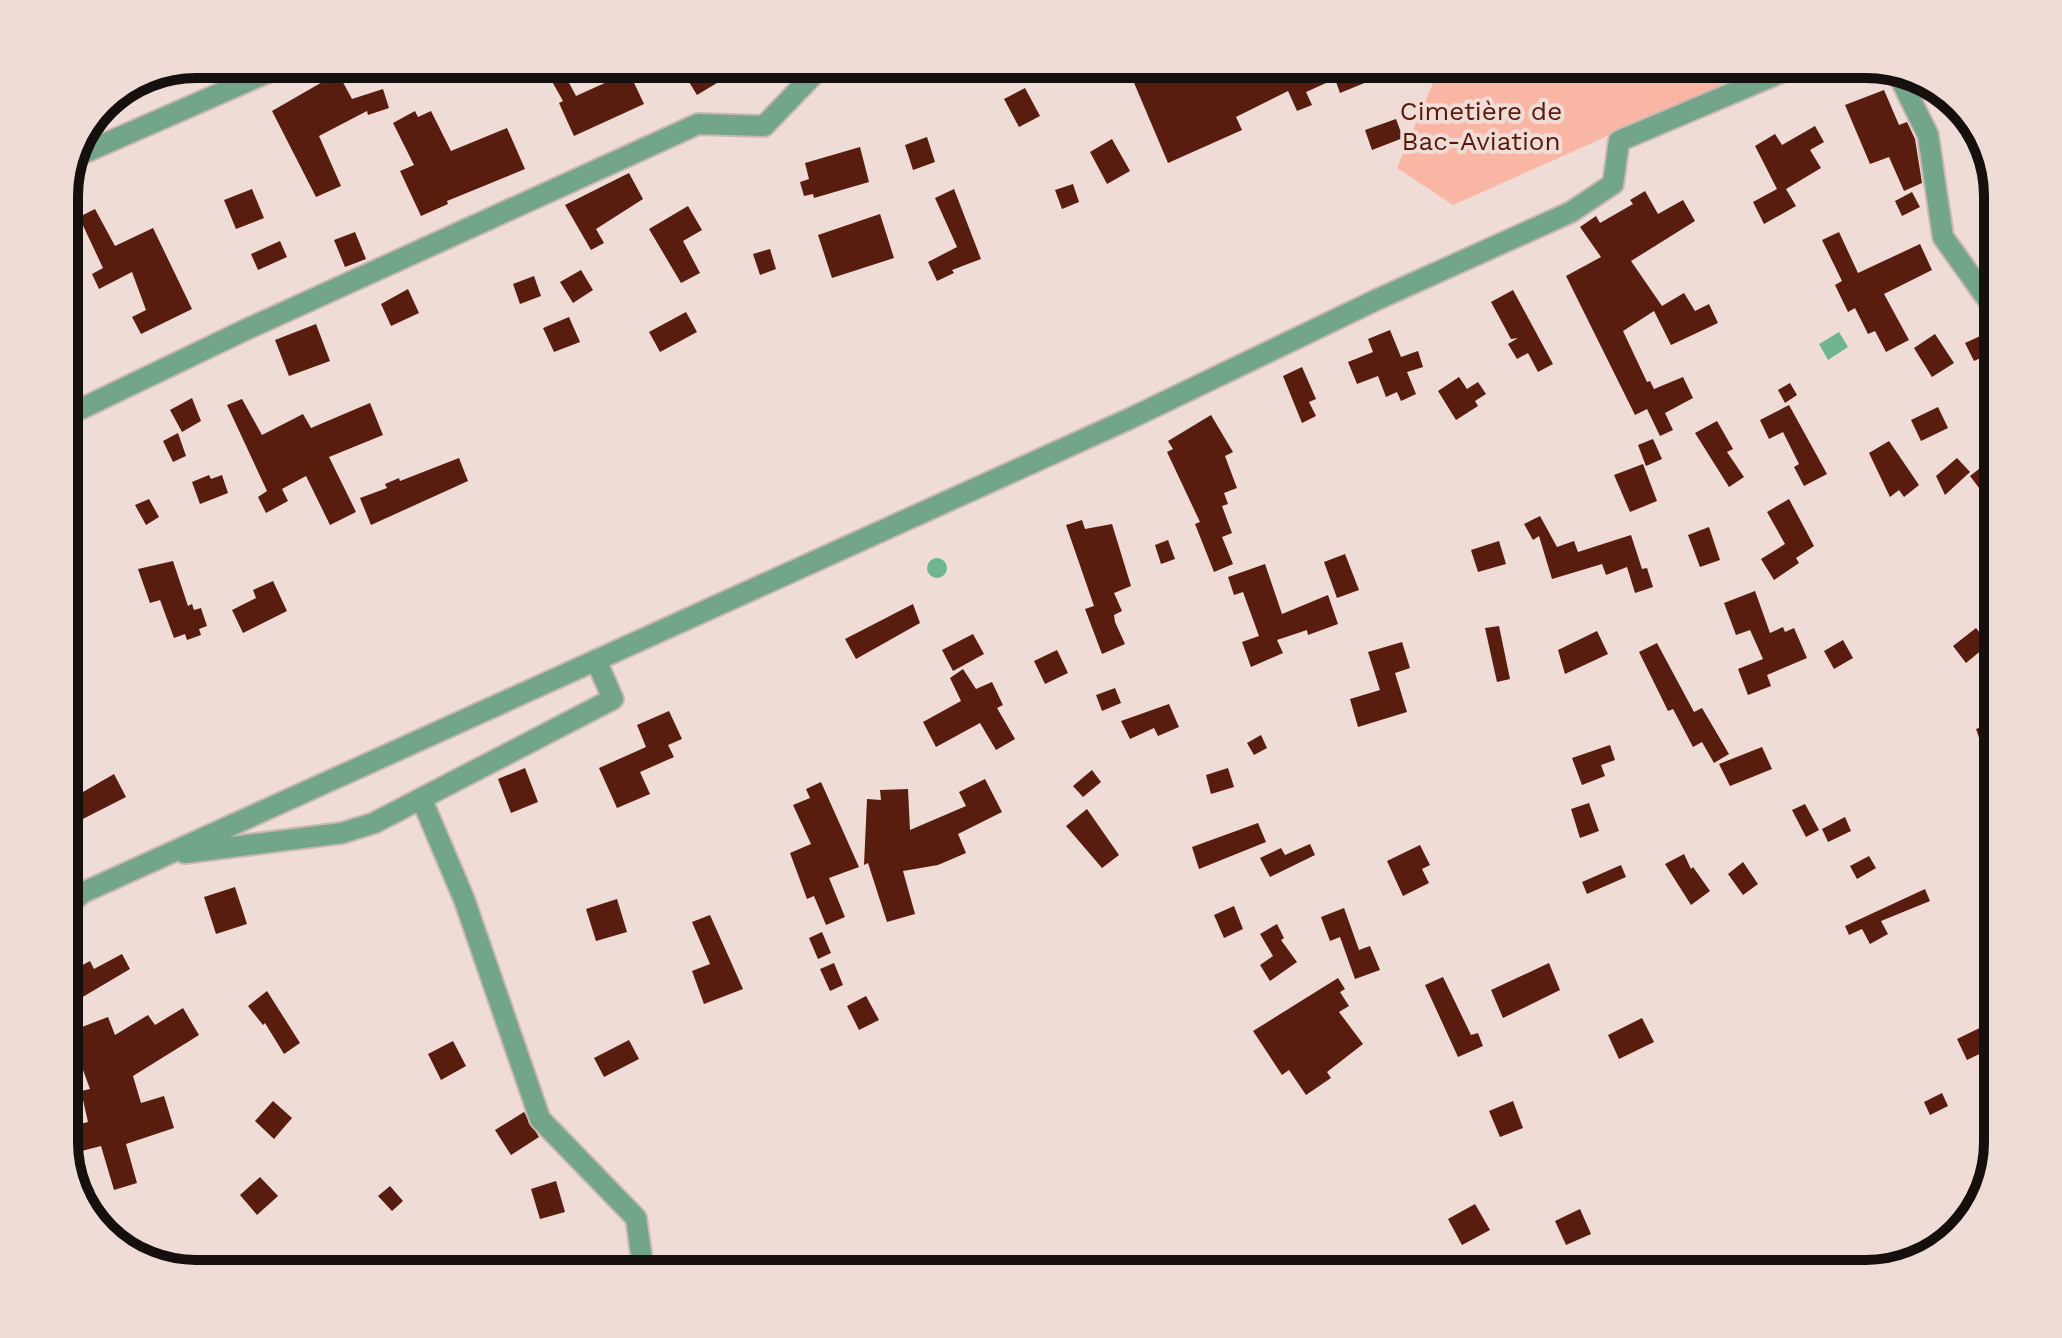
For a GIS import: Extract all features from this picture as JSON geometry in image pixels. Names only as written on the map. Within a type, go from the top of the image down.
[{"type":"street","points":[[87,151],[255,78]]},
{"type":"street","points":[[78,410],[245,330],[698,124],[764,126],[810,78]]},
{"type":"street","points":[[78,897],[1129,419],[1376,300],[1571,212],[1613,184],[1619,141],[1768,78]]},
{"type":"street","points":[[1903,85],[1928,135],[1943,237],[1984,294]]},
{"type":"street","points":[[165,856],[342,833],[374,823],[613,699],[596,660]]},
{"type":"street","points":[[422,800],[464,899],[540,1119],[636,1218],[642,1260]]},
{"type":"green space","name":"Cimetière de Bac-Aviation","points":[[1435,78],[1738,78],[1453,205],[1397,168]]},
{"type":"shaded area","points":[[1839,332],[1848,347],[1828,360],[1819,344]]},
{"type":"shaded area","points":[[937,558],[944,561],[947,568],[944,575],[937,578],[930,575],[927,568],[930,561]]},
{"type":"building","points":[[329,78],[341,78],[352,99],[383,89],[389,108],[368,115],[367,111],[319,136],[341,186],[316,197],[272,111]]},
{"type":"building","points":[[550,78],[566,78],[576,96],[616,78],[632,78],[644,104],[574,136],[559,103],[563,101]]},
{"type":"building","points":[[687,78],[721,78],[722,80],[697,95]]},
{"type":"building","points":[[1132,78],[1365,78],[1367,82],[1340,93],[1335,79],[1306,92],[1312,105],[1297,111],[1288,91],[1236,117],[1242,130],[1168,163]]},
{"type":"building","points":[[1025,88],[1040,116],[1019,127],[1004,99]]},
{"type":"building","points":[[1884,90],[1899,125],[1907,122],[1915,139],[1922,183],[1904,191],[1889,157],[1870,164],[1845,105]]},
{"type":"building","points":[[415,111],[418,117],[431,111],[451,151],[507,128],[525,169],[447,201],[448,204],[421,216],[400,171],[414,165],[393,123]]},
{"type":"building","points":[[1396,119],[1403,138],[1372,150],[1365,130]]},
{"type":"building","points":[[1815,126],[1824,142],[1810,150],[1821,168],[1786,189],[1796,206],[1764,224],[1753,202],[1777,189],[1755,146],[1775,134],[1782,145]]},
{"type":"building","points":[[927,137],[935,162],[913,170],[905,145]]},
{"type":"building","points":[[1112,139],[1130,171],[1107,184],[1090,152]]},
{"type":"building","points":[[860,147],[869,182],[814,198],[813,194],[804,196],[800,182],[809,179],[805,163]]},
{"type":"building","points":[[629,173],[643,199],[596,229],[604,243],[591,250],[565,205]]},
{"type":"building","points":[[1073,184],[1079,202],[1062,209],[1055,190]]},
{"type":"building","points":[[252,189],[264,218],[236,229],[224,200]]},
{"type":"building","points":[[954,189],[981,259],[952,270],[954,273],[937,281],[928,262],[957,247],[935,198]]},
{"type":"building","points":[[1645,191],[1658,214],[1683,200],[1695,221],[1631,261],[1662,306],[1684,293],[1695,311],[1709,304],[1718,323],[1671,345],[1654,311],[1623,331],[1647,382],[1650,381],[1654,389],[1683,377],[1693,398],[1665,413],[1673,430],[1660,436],[1647,409],[1635,415],[1566,276],[1601,257],[1580,227],[1596,216],[1600,223],[1633,204],[1630,200]]},
{"type":"building","points":[[1912,192],[1920,207],[1902,216],[1895,201]]},
{"type":"building","points":[[688,206],[702,230],[683,241],[700,273],[681,283],[649,229]]},
{"type":"building","points":[[95,209],[115,246],[153,228],[192,309],[141,334],[132,317],[146,310],[132,272],[99,289],[92,274],[103,268],[79,217]]},
{"type":"building","points":[[880,214],[894,258],[832,278],[818,235]]},
{"type":"building","points":[[355,232],[366,259],[345,267],[334,240]]},
{"type":"building","points":[[1839,232],[1858,273],[1920,244],[1932,270],[1884,294],[1909,340],[1886,352],[1875,331],[1868,334],[1855,308],[1848,312],[1835,285],[1842,281],[1822,240]]},
{"type":"building","points":[[280,241],[287,257],[258,270],[251,254]]},
{"type":"building","points":[[770,249],[776,269],[760,275],[753,254]]},
{"type":"building","points":[[581,270],[593,290],[573,303],[560,282]]},
{"type":"building","points":[[534,276],[541,296],[520,304],[513,284]]},
{"type":"building","points":[[408,289],[419,313],[391,326],[381,304]]},
{"type":"building","points":[[1513,290],[1553,364],[1538,372],[1528,353],[1517,359],[1508,344],[1518,338],[1511,339],[1491,302]]},
{"type":"building","points":[[686,312],[697,332],[660,352],[649,332]]},
{"type":"building","points":[[569,317],[580,342],[554,352],[543,328]]},
{"type":"building","points":[[316,324],[330,361],[289,376],[275,340]]},
{"type":"building","points":[[1390,330],[1401,357],[1418,351],[1423,367],[1407,372],[1416,394],[1401,401],[1397,392],[1386,397],[1378,376],[1357,384],[1348,362],[1373,352],[1368,339]]},
{"type":"building","points":[[1935,334],[1954,363],[1932,377],[1914,348]]},
{"type":"building","points":[[1984,334],[1984,356],[1974,361],[1965,343]]},
{"type":"building","points":[[1302,367],[1316,399],[1309,402],[1316,416],[1302,423],[1283,376]]},
{"type":"building","points":[[1459,377],[1467,389],[1478,382],[1486,394],[1475,401],[1478,406],[1456,420],[1438,391]]},
{"type":"building","points":[[1790,383],[1797,395],[1785,403],[1778,390]]},
{"type":"building","points":[[192,398],[201,421],[182,432],[170,410]]},
{"type":"building","points":[[242,399],[262,435],[303,414],[311,428],[370,403],[383,435],[329,457],[356,512],[330,525],[306,476],[282,489],[288,501],[266,513],[258,497],[267,491],[227,405]]},
{"type":"building","points":[[1789,405],[1827,474],[1804,486],[1794,467],[1799,464],[1783,432],[1769,439],[1760,420]]},
{"type":"building","points":[[1938,407],[1948,428],[1921,441],[1911,420]]},
{"type":"building","points":[[1211,415],[1233,452],[1225,456],[1237,488],[1224,493],[1228,504],[1222,506],[1232,533],[1222,537],[1233,564],[1214,572],[1195,524],[1200,522],[1167,452],[1173,449],[1168,441]]},
{"type":"building","points":[[1717,421],[1733,449],[1727,452],[1744,477],[1729,487],[1695,433]]},
{"type":"building","points":[[178,433],[186,456],[173,462],[163,441]]},
{"type":"building","points":[[1653,439],[1662,459],[1646,466],[1638,445]]},
{"type":"building","points":[[1889,441],[1919,485],[1904,497],[1899,490],[1890,497],[1869,453]]},
{"type":"building","points":[[459,458],[468,481],[371,525],[360,498],[387,488],[385,484],[399,478],[400,481]]},
{"type":"building","points":[[1957,458],[1970,472],[1945,495],[1936,476]]},
{"type":"building","points":[[1643,464],[1657,501],[1630,512],[1614,475]]},
{"type":"building","points":[[1984,465],[1984,494],[1970,476]]},
{"type":"building","points":[[209,475],[211,479],[222,475],[228,493],[200,504],[192,482]]},
{"type":"building","points":[[149,499],[159,517],[146,525],[135,505]]},
{"type":"building","points":[[1789,499],[1814,546],[1796,558],[1799,563],[1774,580],[1761,559],[1785,544],[1767,512]]},
{"type":"building","points":[[1540,516],[1557,547],[1574,541],[1578,552],[1631,535],[1642,569],[1647,568],[1653,587],[1635,593],[1627,567],[1606,575],[1602,564],[1552,579],[1539,536],[1533,540],[1524,524]]},
{"type":"building","points":[[1082,520],[1085,529],[1112,524],[1131,586],[1114,593],[1122,611],[1114,615],[1115,622],[1125,644],[1102,654],[1085,609],[1094,606],[1066,525]]},
{"type":"building","points":[[1709,527],[1720,560],[1700,567],[1688,535]]},
{"type":"building","points":[[1168,540],[1175,559],[1161,564],[1155,545]]},
{"type":"building","points":[[1499,541],[1506,564],[1478,572],[1471,550]]},
{"type":"building","points":[[1345,554],[1359,590],[1337,598],[1324,562]]},
{"type":"building","points":[[173,561],[188,606],[192,604],[194,610],[201,608],[207,626],[199,629],[201,635],[187,640],[185,634],[174,638],[160,600],[150,603],[138,569]]},
{"type":"building","points":[[1265,564],[1282,614],[1328,595],[1338,624],[1308,635],[1307,630],[1277,640],[1283,653],[1251,667],[1242,642],[1259,636],[1243,592],[1234,595],[1228,577]]},
{"type":"building","points":[[273,581],[287,611],[243,633],[232,610],[256,598],[253,590]]},
{"type":"building","points":[[1755,591],[1770,633],[1783,627],[1785,632],[1794,628],[1807,658],[1767,675],[1771,686],[1748,695],[1738,669],[1763,659],[1750,630],[1736,635],[1724,603]]},
{"type":"building","points":[[913,604],[920,623],[856,659],[845,639]]},
{"type":"building","points":[[1499,626],[1510,679],[1497,682],[1485,628]]},
{"type":"building","points":[[1976,628],[1984,638],[1984,648],[1966,663],[1953,646]]},
{"type":"building","points":[[1597,631],[1608,654],[1565,674],[1558,650]]},
{"type":"building","points":[[973,634],[984,654],[953,671],[942,650]]},
{"type":"building","points":[[1843,640],[1853,658],[1834,669],[1824,651]]},
{"type":"building","points":[[1402,642],[1410,668],[1395,673],[1407,712],[1358,727],[1350,699],[1380,690],[1368,652]]},
{"type":"building","points":[[1657,643],[1694,712],[1702,708],[1729,754],[1714,763],[1702,742],[1693,747],[1673,709],[1668,711],[1639,652]]},
{"type":"building","points":[[1057,650],[1068,673],[1045,684],[1034,661]]},
{"type":"building","points":[[963,669],[976,689],[992,682],[1003,705],[997,708],[1015,739],[996,750],[980,723],[936,747],[923,722],[961,701],[950,678]]},
{"type":"building","points":[[1115,688],[1121,703],[1102,711],[1096,695]]},
{"type":"building","points":[[1169,704],[1179,727],[1158,736],[1154,728],[1130,739],[1121,721]]},
{"type":"building","points":[[669,711],[682,739],[668,745],[674,757],[640,772],[650,794],[617,808],[599,768],[646,747],[637,725]]},
{"type":"building","points":[[1984,726],[1984,752],[1976,729]]},
{"type":"building","points":[[1261,735],[1267,748],[1254,755],[1247,743]]},
{"type":"building","points":[[1610,745],[1615,760],[1601,765],[1605,776],[1582,785],[1572,758]]},
{"type":"building","points":[[1762,747],[1772,769],[1730,786],[1719,764]]},
{"type":"building","points":[[525,768],[538,802],[511,813],[498,779]]},
{"type":"building","points":[[1228,768],[1234,787],[1211,794],[1206,775]]},
{"type":"building","points":[[1092,770],[1101,782],[1083,797],[1073,786]]},
{"type":"building","points":[[114,774],[126,797],[78,821],[78,795]]},
{"type":"building","points":[[985,779],[1002,812],[958,834],[966,853],[938,865],[903,871],[915,914],[887,922],[868,863],[864,865],[867,799],[881,800],[880,790],[908,789],[910,830],[966,806],[959,792]]},
{"type":"building","points":[[821,782],[859,867],[829,878],[845,917],[826,925],[814,896],[807,899],[790,853],[811,844],[793,805],[810,798],[806,789]]},
{"type":"building","points":[[1589,803],[1599,831],[1580,838],[1571,809]]},
{"type":"building","points":[[1805,804],[1819,830],[1806,837],[1792,810]]},
{"type":"building","points":[[1087,809],[1119,855],[1102,868],[1066,826]]},
{"type":"building","points":[[1845,817],[1851,831],[1828,842],[1822,829]]},
{"type":"building","points":[[1258,823],[1266,842],[1199,869],[1192,847]]},
{"type":"building","points":[[1310,844],[1315,855],[1270,877],[1260,858],[1281,848],[1285,855]]},
{"type":"building","points":[[1420,845],[1430,865],[1422,869],[1429,883],[1403,896],[1387,861]]},
{"type":"building","points":[[1684,854],[1691,869],[1693,867],[1710,891],[1691,905],[1665,864]]},
{"type":"building","points":[[1869,856],[1876,868],[1857,879],[1850,866]]},
{"type":"building","points":[[1743,862],[1758,884],[1743,895],[1728,874]]},
{"type":"building","points":[[1621,865],[1626,877],[1587,894],[1582,882]]},
{"type":"building","points":[[235,887],[247,924],[216,934],[204,897]]},
{"type":"building","points":[[1925,889],[1930,901],[1881,921],[1888,934],[1870,944],[1862,929],[1849,935],[1845,926]]},
{"type":"building","points":[[617,899],[627,932],[596,941],[586,909]]},
{"type":"building","points":[[1234,906],[1243,929],[1224,938],[1214,915]]},
{"type":"building","points":[[1344,908],[1359,950],[1370,946],[1380,970],[1355,979],[1340,937],[1330,941],[1321,917]]},
{"type":"building","points":[[710,915],[743,989],[704,1004],[692,971],[710,964],[692,922]]},
{"type":"building","points":[[1277,924],[1284,938],[1281,940],[1297,962],[1270,981],[1260,965],[1273,956],[1260,934]]},
{"type":"building","points":[[822,932],[831,953],[818,959],[809,938]]},
{"type":"building","points":[[122,954],[130,969],[78,1000],[78,967],[90,961],[94,969]]},
{"type":"building","points":[[834,963],[843,985],[830,991],[820,969]]},
{"type":"building","points":[[1549,963],[1560,990],[1503,1018],[1491,990]]},
{"type":"building","points":[[1443,977],[1471,1035],[1478,1033],[1483,1046],[1458,1057],[1425,985]]},
{"type":"building","points":[[1338,978],[1345,989],[1340,992],[1349,1006],[1339,1012],[1363,1044],[1327,1072],[1331,1078],[1306,1095],[1289,1070],[1282,1075],[1253,1031]]},
{"type":"building","points":[[267,991],[300,1043],[284,1054],[265,1023],[263,1025],[248,1006]]},
{"type":"building","points":[[866,996],[879,1020],[859,1030],[847,1006]]},
{"type":"building","points":[[183,1008],[199,1035],[133,1076],[141,1103],[164,1096],[174,1128],[126,1144],[137,1183],[114,1190],[101,1146],[78,1152],[78,1124],[88,1122],[81,1091],[90,1089],[78,1056],[78,1029],[108,1017],[115,1035],[148,1015],[155,1025]]},
{"type":"building","points":[[1642,1018],[1654,1042],[1619,1059],[1608,1035]]},
{"type":"building","points":[[1984,1026],[1984,1052],[1967,1060],[1957,1039]]},
{"type":"building","points":[[629,1040],[639,1059],[604,1077],[594,1058]]},
{"type":"building","points":[[453,1041],[466,1066],[441,1080],[428,1054]]},
{"type":"building","points":[[1942,1093],[1948,1106],[1930,1115],[1924,1102]]},
{"type":"building","points":[[273,1101],[292,1118],[274,1139],[255,1121]]},
{"type":"building","points":[[1513,1101],[1523,1128],[1500,1137],[1489,1111]]},
{"type":"building","points":[[524,1112],[539,1137],[511,1155],[495,1130]]},
{"type":"building","points":[[260,1177],[278,1196],[257,1215],[240,1195]]},
{"type":"building","points":[[556,1181],[565,1212],[540,1219],[531,1189]]},
{"type":"building","points":[[390,1186],[403,1201],[392,1211],[378,1196]]},
{"type":"building","points":[[1475,1204],[1490,1230],[1462,1245],[1448,1219]]},
{"type":"building","points":[[1580,1209],[1591,1234],[1566,1245],[1555,1221]]}]
